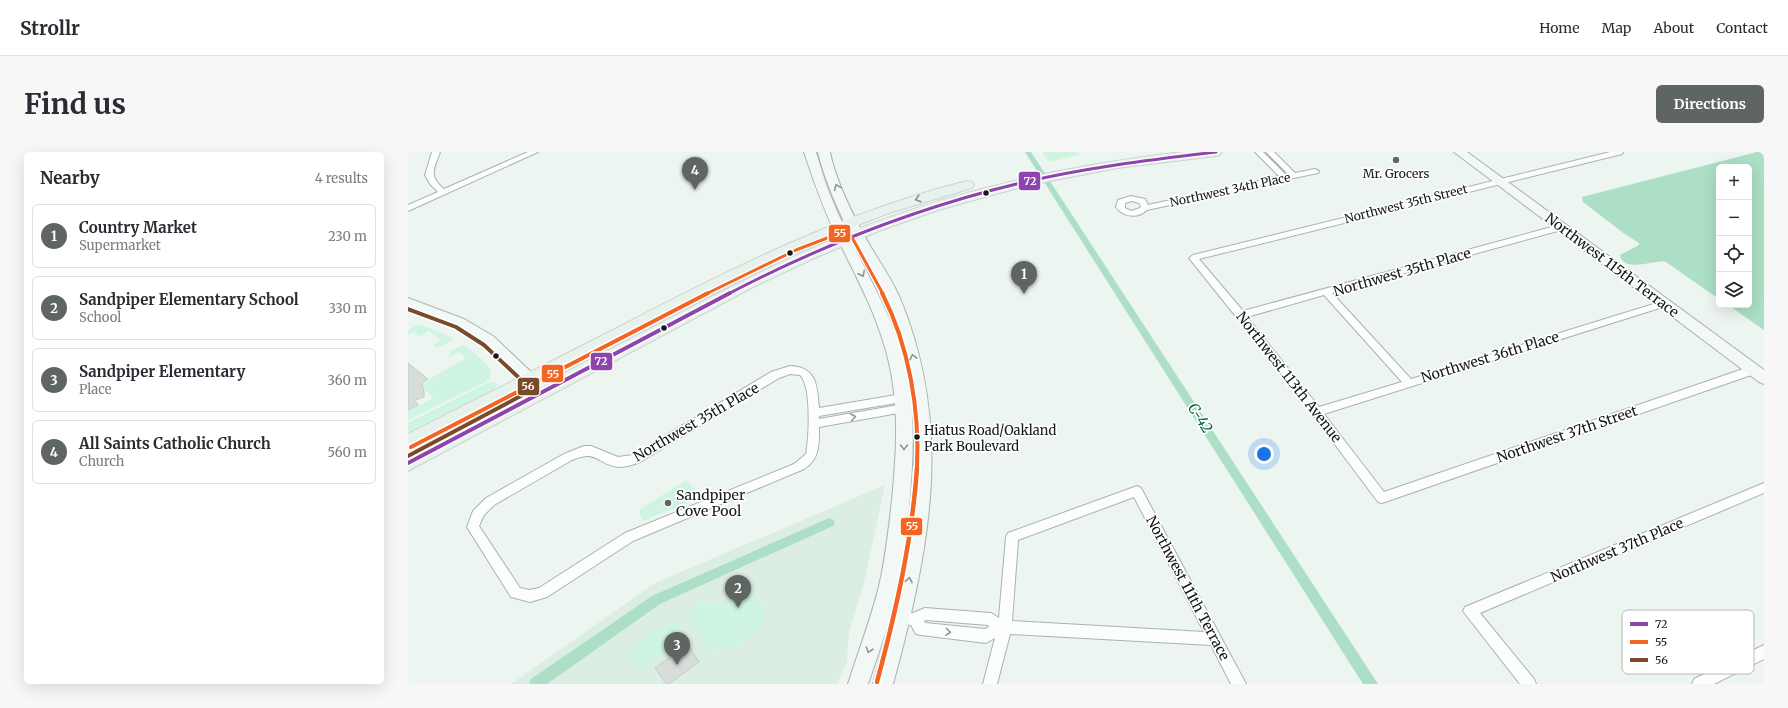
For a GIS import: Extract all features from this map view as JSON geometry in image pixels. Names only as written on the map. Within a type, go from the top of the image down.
[{"type":"main road","points":[[810,152],[822,192],[891,295],[900,316],[912,353],[922,400],[925,459],[920,523],[908,619],[883,684]]},
{"type":"main road","points":[[824,152],[847,231],[895,356],[903,403],[904,466],[898,528],[889,585],[858,684]]},
{"type":"main road","points":[[408,442],[536,385],[750,283],[847,231],[950,202],[1015,180],[1066,169],[1128,152]]},
{"type":"main road","points":[[1066,169],[1216,152]]},
{"type":"main road","name":"Northwest 115th Terrace","points":[[1460,152],[1764,378]]},
{"type":"main road","points":[[408,303],[459,322],[488,340],[536,385]]},
{"type":"main road","points":[[408,463],[536,385]]},
{"type":"street","points":[[436,152],[429,175],[432,184],[443,192]]},
{"type":"street","points":[[408,208],[521,155],[534,152]]},
{"type":"street","points":[[1258,152],[1285,178]]},
{"type":"street","points":[[1270,152],[1294,176]]},
{"type":"street","name":"Northwest 35th Street","points":[[1193,258],[1619,152]]},
{"type":"street","name":"Northwest 34th Place","points":[[1145,208],[1315,171]]},
{"type":"street","name":"Northwest 35th Place","points":[[1241,315],[1327,293],[1562,227]]},
{"type":"street","name":"Northwest 113th Avenue","points":[[1193,258],[1241,315],[1382,498]]},
{"type":"street","points":[[1327,293],[1409,383]]},
{"type":"street","name":"Northwest 36th Place","points":[[1317,412],[1664,304]]},
{"type":"street","name":"Northwest 35th Place","points":[[790,370],[800,371],[808,376],[814,418],[812,452],[805,463],[791,471],[629,537],[551,588],[538,594],[524,596],[516,593],[474,529],[476,516],[487,503],[576,453],[591,451],[617,462],[636,458],[775,375],[790,370]]},
{"type":"street","name":"Northwest 37th Street","points":[[1382,498],[1753,370]]},
{"type":"street","points":[[814,418],[922,400]]},
{"type":"street","name":"Northwest 37th Place","points":[[1529,684],[1470,611],[1764,488]]},
{"type":"street","name":"Northwest 111th Terrace","points":[[1002,628],[1012,537],[1136,491],[1239,684]]},
{"type":"street","points":[[880,617],[908,619],[921,629],[986,636],[1002,628],[1216,639]]},
{"type":"street","points":[[990,684],[1002,628]]},
{"type":"street","points":[[1754,657],[1764,652]]},
{"type":"street","points":[[1699,684],[1719,674]]},
{"type":"shaded area","points":[[1042,152],[1077,152],[1082,154],[1049,162]]},
{"type":"shaded area","points":[[1757,152],[1764,152],[1764,330],[1732,308],[1752,308],[1752,164],[1716,164],[1716,297],[1666,262],[1634,265],[1627,264],[1623,261],[1620,255],[1639,245],[1639,243],[1626,235],[1583,202],[1582,197]]},
{"type":"shaded area","points":[[419,324],[454,338],[443,346],[435,347],[433,345],[441,340],[429,331],[419,337],[413,332],[408,334],[408,330]]},
{"type":"shaded area","points":[[463,345],[479,357],[490,369],[491,374],[487,381],[408,420],[408,411],[433,398],[421,384],[466,358],[459,352],[449,358],[448,357],[451,351]]},
{"type":"shaded area","points":[[489,382],[496,383],[498,385],[490,392],[408,433],[408,423]]},
{"type":"shaded area","name":"Sandpiper Cove Pool","points":[[686,480],[701,497],[643,521],[639,510]]},
{"type":"shaded area","points":[[885,485],[864,583],[849,632],[847,661],[838,684],[511,684],[655,583]]},
{"type":"shaded area","points":[[740,593],[753,594],[763,602],[765,613],[761,624],[744,642],[733,648],[722,651],[712,650],[704,646],[701,640],[699,628],[688,621],[692,611],[700,603],[708,602],[713,605],[721,604]]},
{"type":"shaded area","points":[[672,618],[686,637],[640,671],[626,651]]},
{"type":"building","points":[[408,363],[428,379],[421,383],[424,390],[424,397],[415,400],[418,405],[408,410]]},
{"type":"building","points":[[688,644],[699,662],[669,684],[666,684],[655,668]]},
{"type":"waterway","name":"C-42","points":[[1028,152],[1371,684]]},
{"type":"waterway","points":[[536,684],[656,600],[829,523]]},
{"type":"transit line","name":"72","points":[[408,463],[750,283],[812,254],[874,228],[933,207],[1025,182],[1117,164],[1216,152]]},
{"type":"transit line","name":"55","points":[[411,447],[738,278],[796,250],[848,230],[880,288],[896,324],[909,369],[916,413],[917,459],[915,504],[900,594],[877,682]]},
{"type":"transit line","name":"56","points":[[408,309],[456,327],[484,345],[532,390],[408,456]]},
{"type":"place","name":"Mr. Grocers","points":[[1396,160]]},
{"type":"place","name":"All Saints Catholic Church","points":[[695,190]]},
{"type":"place","name":"Country Market","points":[[1024,294]]},
{"type":"place","name":"Hiatus Road/Oakland Park Boulevard","points":[[917,437]]},
{"type":"place","name":"Sandpiper Cove Pool","points":[[668,503]]},
{"type":"place","name":"Sandpiper Elementary School","points":[[738,608]]},
{"type":"place","name":"Sandpiper Elementary","points":[[677,665]]}]
